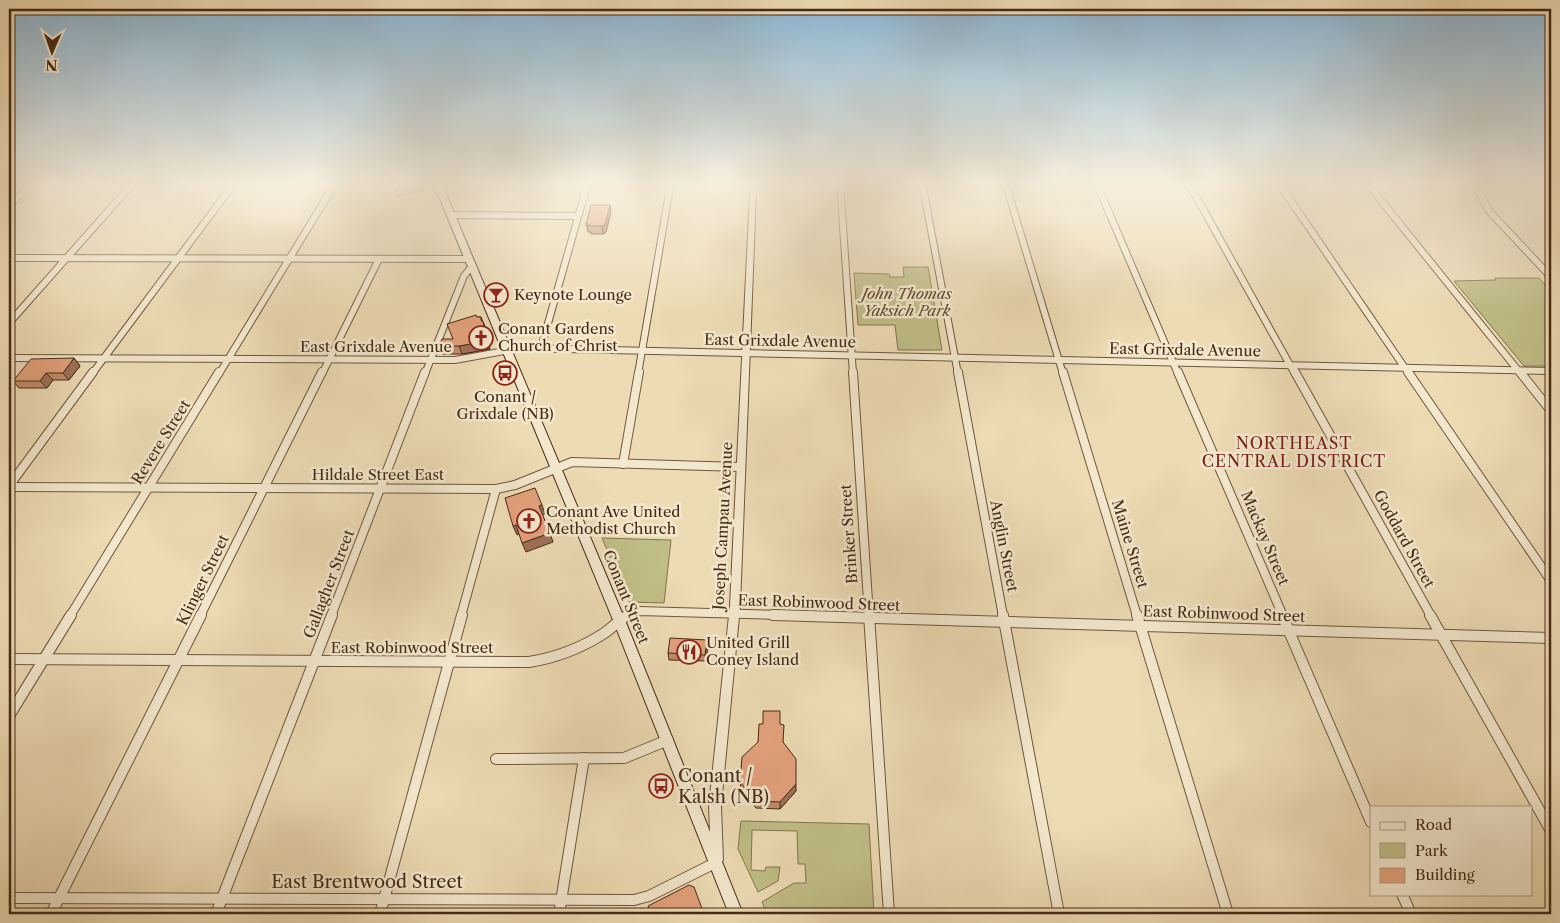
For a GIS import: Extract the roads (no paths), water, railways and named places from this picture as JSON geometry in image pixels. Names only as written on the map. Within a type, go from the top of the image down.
[{"type":"main road","name":"Conant Street","points":[[455,225],[620,620],[736,914]]},
{"type":"street","points":[[9,323],[95,225]]},
{"type":"street","points":[[9,486],[203,225]]},
{"type":"street","name":"Revere Street","points":[[9,716],[310,225]]},
{"type":"street","points":[[541,348],[575,225]]},
{"type":"street","points":[[624,464],[665,225]]},
{"type":"street","name":"Joseph Campau Avenue","points":[[717,866],[715,806],[734,614],[752,225]]},
{"type":"street","name":"Brinker Street","points":[[843,225],[889,914]]},
{"type":"street","name":"Anglin Street","points":[[930,225],[1059,914]]},
{"type":"street","name":"Maine Street","points":[[1018,225],[1228,914]]},
{"type":"street","name":"Mackay Street","points":[[1114,225],[1370,820]]},
{"type":"street","name":"Goddard Street","points":[[1212,225],[1551,831]]},
{"type":"street","points":[[1307,225],[1551,581]]},
{"type":"street","points":[[1401,225],[1551,411]]},
{"type":"street","points":[[1502,225],[1551,277]]},
{"type":"street","points":[[9,258],[177,260],[416,259],[471,262]]},
{"type":"street","name":"Klinger Street","points":[[51,914],[379,259]]},
{"type":"street","name":"Gallagher Street","points":[[216,914],[430,360],[471,262]]},
{"type":"street","name":"East Grixdale Avenue","points":[[9,358],[430,360],[471,359],[507,350],[541,348],[1551,371]]},
{"type":"street","name":"Hildale Street East","points":[[9,486],[496,489],[507,487],[556,466],[572,462],[742,467]]},
{"type":"street","points":[[380,914],[496,489]]},
{"type":"street","name":"East Robinwood Street","points":[[9,659],[538,661],[555,656],[602,634],[620,620],[639,611],[1551,638]]},
{"type":"street","points":[[496,759],[624,758],[668,740]]},
{"type":"street","points":[[559,914],[584,758]]},
{"type":"street","name":"East Brentwood Street","points":[[9,898],[642,899],[717,866]]},
{"type":"street","points":[[1403,896],[1411,914]]},
{"type":"place","name":"Keynote Lounge","points":[[496,295]]},
{"type":"place","name":"Conant Gardens Church of Christ","points":[[481,338]]},
{"type":"place","name":"Conant / Grixdale (NB)","points":[[505,373]]},
{"type":"place","name":"Conant Ave United Methodist Church","points":[[529,521]]},
{"type":"place","name":"United Grill Coney Island","points":[[689,652]]},
{"type":"place","name":"Conant / Kalsh (NB)","points":[[661,786]]},
{"type":"district","name":"NORTHEAST CENTRAL DISTRICT","points":[[1294,452]]},
{"type":"park label","name":"John Thomas Yaksich Park","points":[[907,302]]}]
